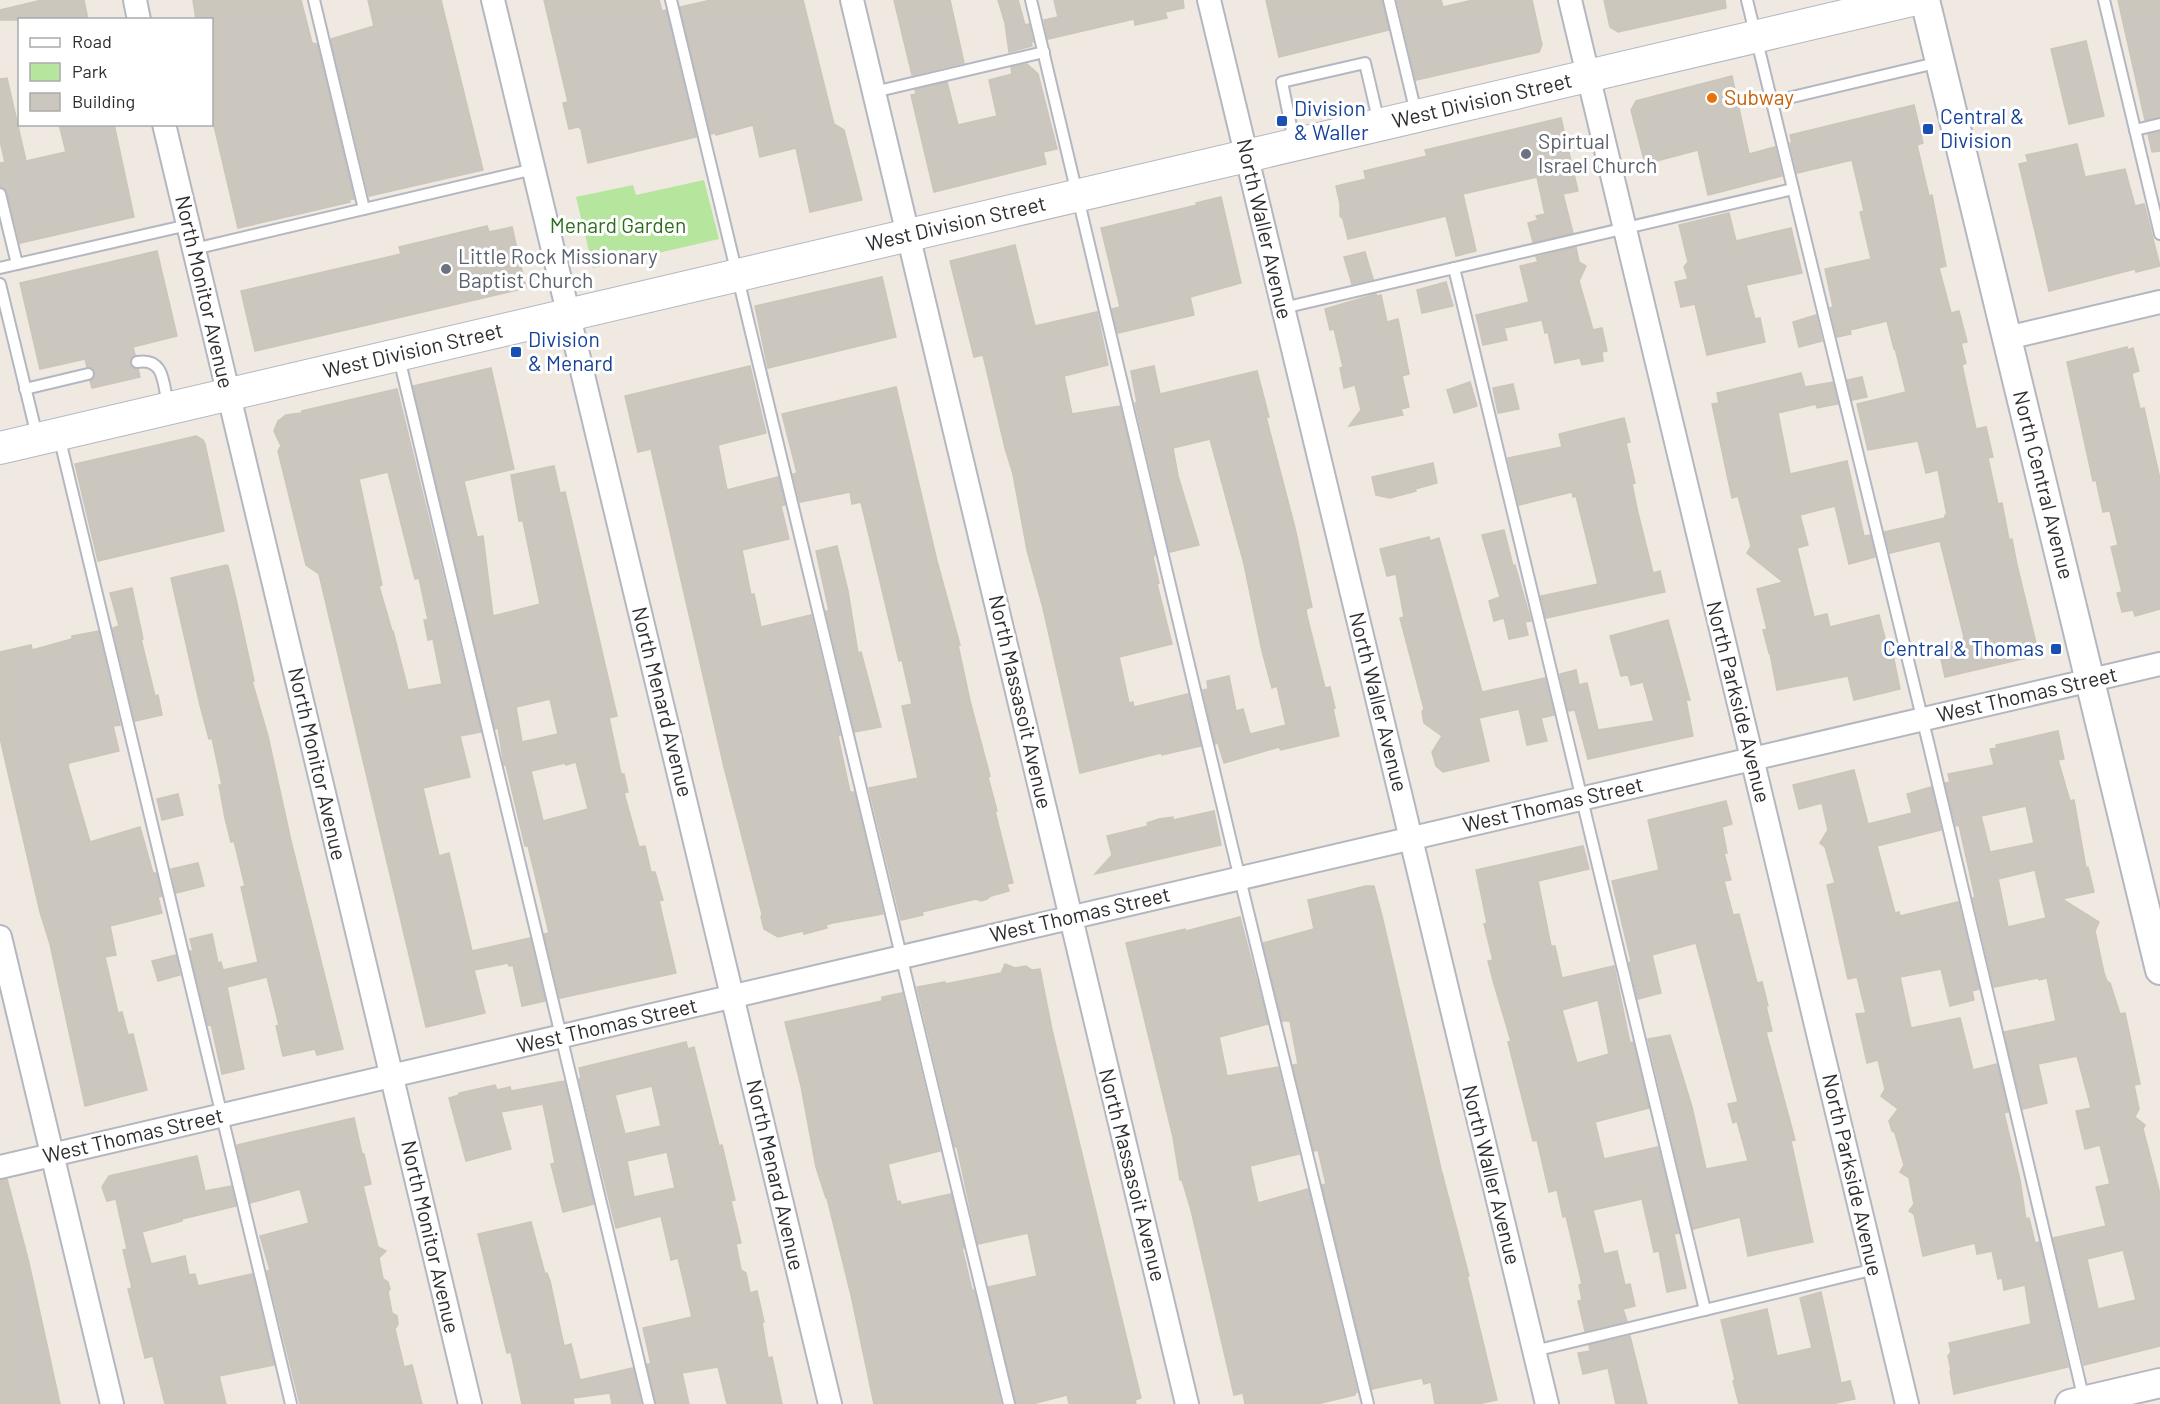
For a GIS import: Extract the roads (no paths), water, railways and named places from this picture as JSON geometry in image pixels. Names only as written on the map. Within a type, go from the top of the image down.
[{"type":"main road","name":"West Division Street","points":[[0,448],[1912,0]]},
{"type":"street","points":[[135,0],[139,18]]},
{"type":"street","name":"North Menard Avenue","points":[[493,0],[830,1404]]},
{"type":"street","name":"North Massasoit Avenue","points":[[852,0],[1188,1404]]},
{"type":"street","name":"North Waller Avenue","points":[[1209,0],[1547,1404]]},
{"type":"street","name":"North Parkside Avenue","points":[[1570,0],[1907,1404]]},
{"type":"street","name":"North Central Avenue","points":[[1925,0],[2160,970]]},
{"type":"street","name":"North Monitor Avenue","points":[[164,126],[470,1404]]},
{"type":"street","points":[[2007,338],[2160,302]]},
{"type":"street","name":"West Thomas Street","points":[[0,1167],[2160,664]]},
{"type":"street","points":[[0,937],[112,1404]]},
{"type":"street","points":[[2080,1403],[2160,1383]]},
{"type":"lane","points":[[314,0],[364,209]]},
{"type":"lane","points":[[671,0],[1009,1404]]},
{"type":"lane","points":[[1031,0],[1368,1404]]},
{"type":"lane","points":[[1389,0],[1416,116]]},
{"type":"lane","points":[[1747,0],[1922,719],[2080,1403]]},
{"type":"lane","points":[[2104,0],[2160,234]]},
{"type":"lane","points":[[874,92],[1044,52]]},
{"type":"lane","points":[[1771,102],[1940,62]]},
{"type":"lane","points":[[1295,145],[1282,82],[1365,63],[1380,125]]},
{"type":"lane","points":[[2135,130],[2160,124]]},
{"type":"lane","points":[[194,249],[534,169]]},
{"type":"lane","points":[[1283,308],[1793,189]]},
{"type":"lane","points":[[0,194],[17,264]]},
{"type":"lane","points":[[0,268],[188,225]]},
{"type":"lane","points":[[1454,268],[1705,1310]]},
{"type":"lane","points":[[0,284],[25,389],[48,437],[223,1115],[291,1404]]},
{"type":"lane","points":[[398,354],[649,1404]]},
{"type":"lane","points":[[137,362],[147,360],[155,364],[160,371],[168,408]]},
{"type":"lane","points":[[25,389],[88,374]]},
{"type":"lane","points":[[1534,1351],[1875,1269]]},
{"type":"place","name":"Subway","points":[[1712,98]]},
{"type":"place","name":"Division & Waller","points":[[1282,121]]},
{"type":"place","name":"Central & Division","points":[[1928,129]]},
{"type":"place","name":"Spirtual Israel Church","points":[[1526,154]]},
{"type":"place","name":"Little Rock Missionary Baptist Church","points":[[446,269]]},
{"type":"place","name":"Division & Menard","points":[[516,352]]},
{"type":"place","name":"Central & Thomas","points":[[2056,649]]},
{"type":"park label","name":"Menard Garden","points":[[618,226]]}]
